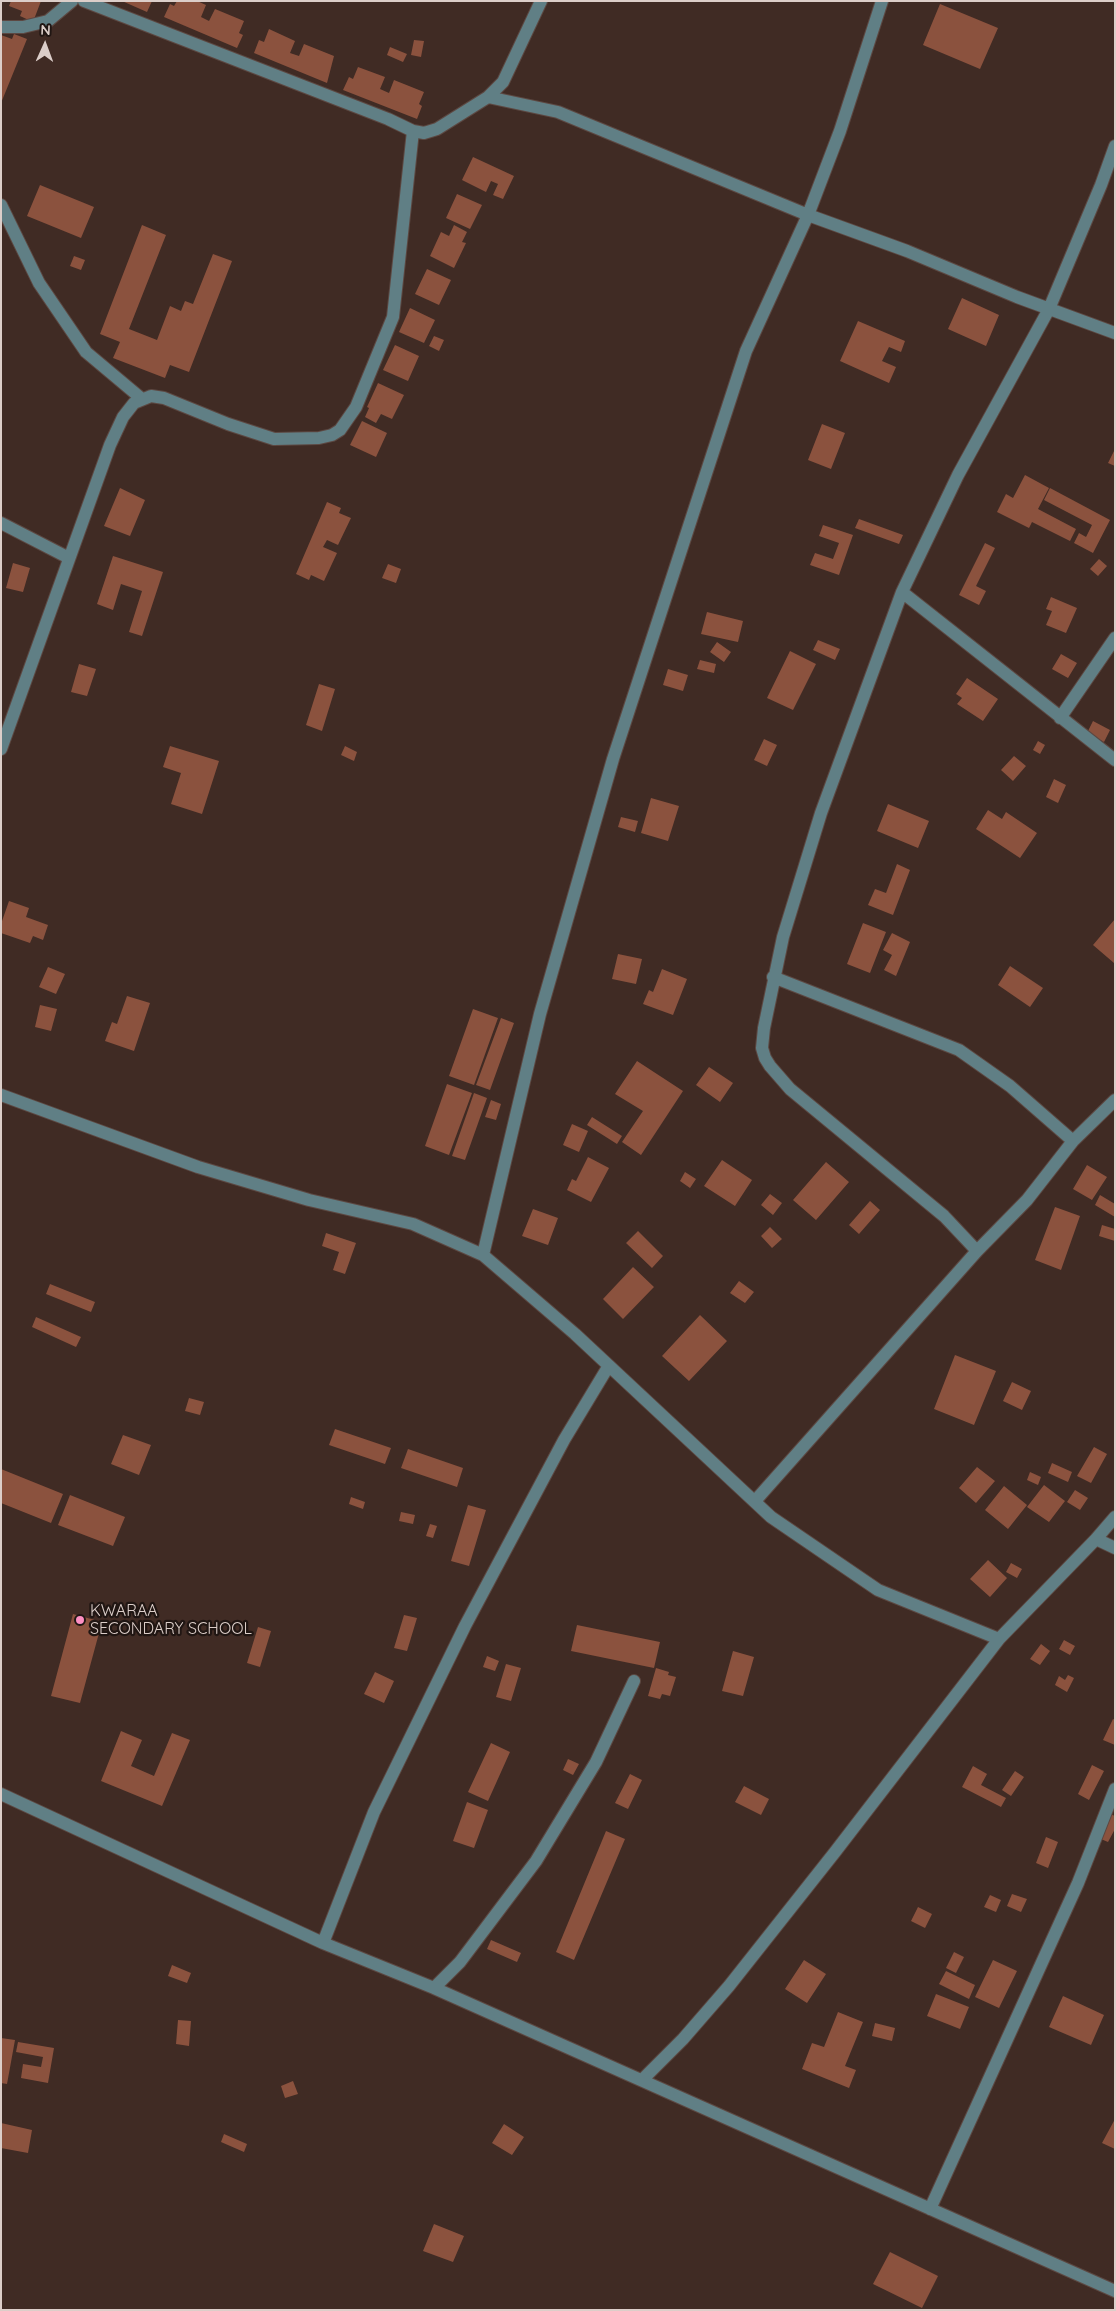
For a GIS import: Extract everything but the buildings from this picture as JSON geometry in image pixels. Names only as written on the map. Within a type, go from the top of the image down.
[{"type":"street","points":[[1,28],[23,28],[48,21],[72,1]]},
{"type":"street","points":[[84,1],[379,116],[412,131],[431,132],[488,97],[508,75],[541,1]]},
{"type":"street","points":[[483,1255],[540,1014],[613,759],[746,351],[808,215],[840,131],[882,1]]},
{"type":"street","points":[[488,97],[558,112],[808,215],[907,251],[1049,309],[1092,323],[1115,333]]},
{"type":"street","points":[[1,749],[68,558],[116,431],[123,417],[134,403],[151,396],[164,398],[228,424],[274,438],[319,438],[340,430],[356,407],[393,317],[412,131]]},
{"type":"street","points":[[977,1251],[944,1216],[790,1089],[770,1066],[762,1048],[762,1039],[773,977],[821,813],[902,592],[958,475],[1049,309],[1102,184],[1115,146]]},
{"type":"street","points":[[1,205],[39,283],[86,352],[142,399]]},
{"type":"street","points":[[1,522],[68,558]]},
{"type":"street","points":[[902,592],[1115,760]]},
{"type":"street","points":[[1060,718],[1115,638]]},
{"type":"street","points":[[773,977],[959,1050],[1002,1080],[1073,1141]]},
{"type":"street","points":[[1,1095],[198,1167],[309,1200],[413,1224],[483,1255],[526,1290],[771,1517],[799,1538],[878,1590],[999,1639]]},
{"type":"street","points":[[755,1501],[977,1251],[1027,1200],[1073,1141],[1115,1100]]},
{"type":"street","points":[[323,1943],[374,1812],[465,1626],[564,1440],[608,1366]]},
{"type":"street","points":[[642,2080],[683,2039],[729,1986],[999,1639],[1096,1540],[1115,1517]]},
{"type":"street","points":[[1096,1540],[1115,1548]]},
{"type":"street","points":[[434,1988],[466,1954],[536,1861],[596,1762],[634,1682]]},
{"type":"street","points":[[930,2209],[1078,1883],[1115,1789]]},
{"type":"street","points":[[1,1794],[323,1943],[434,1988],[1115,2292]]},
{"type":"place","name":"KWARAA SECONDARY SCHOOL","points":[[80,1620]]}]
